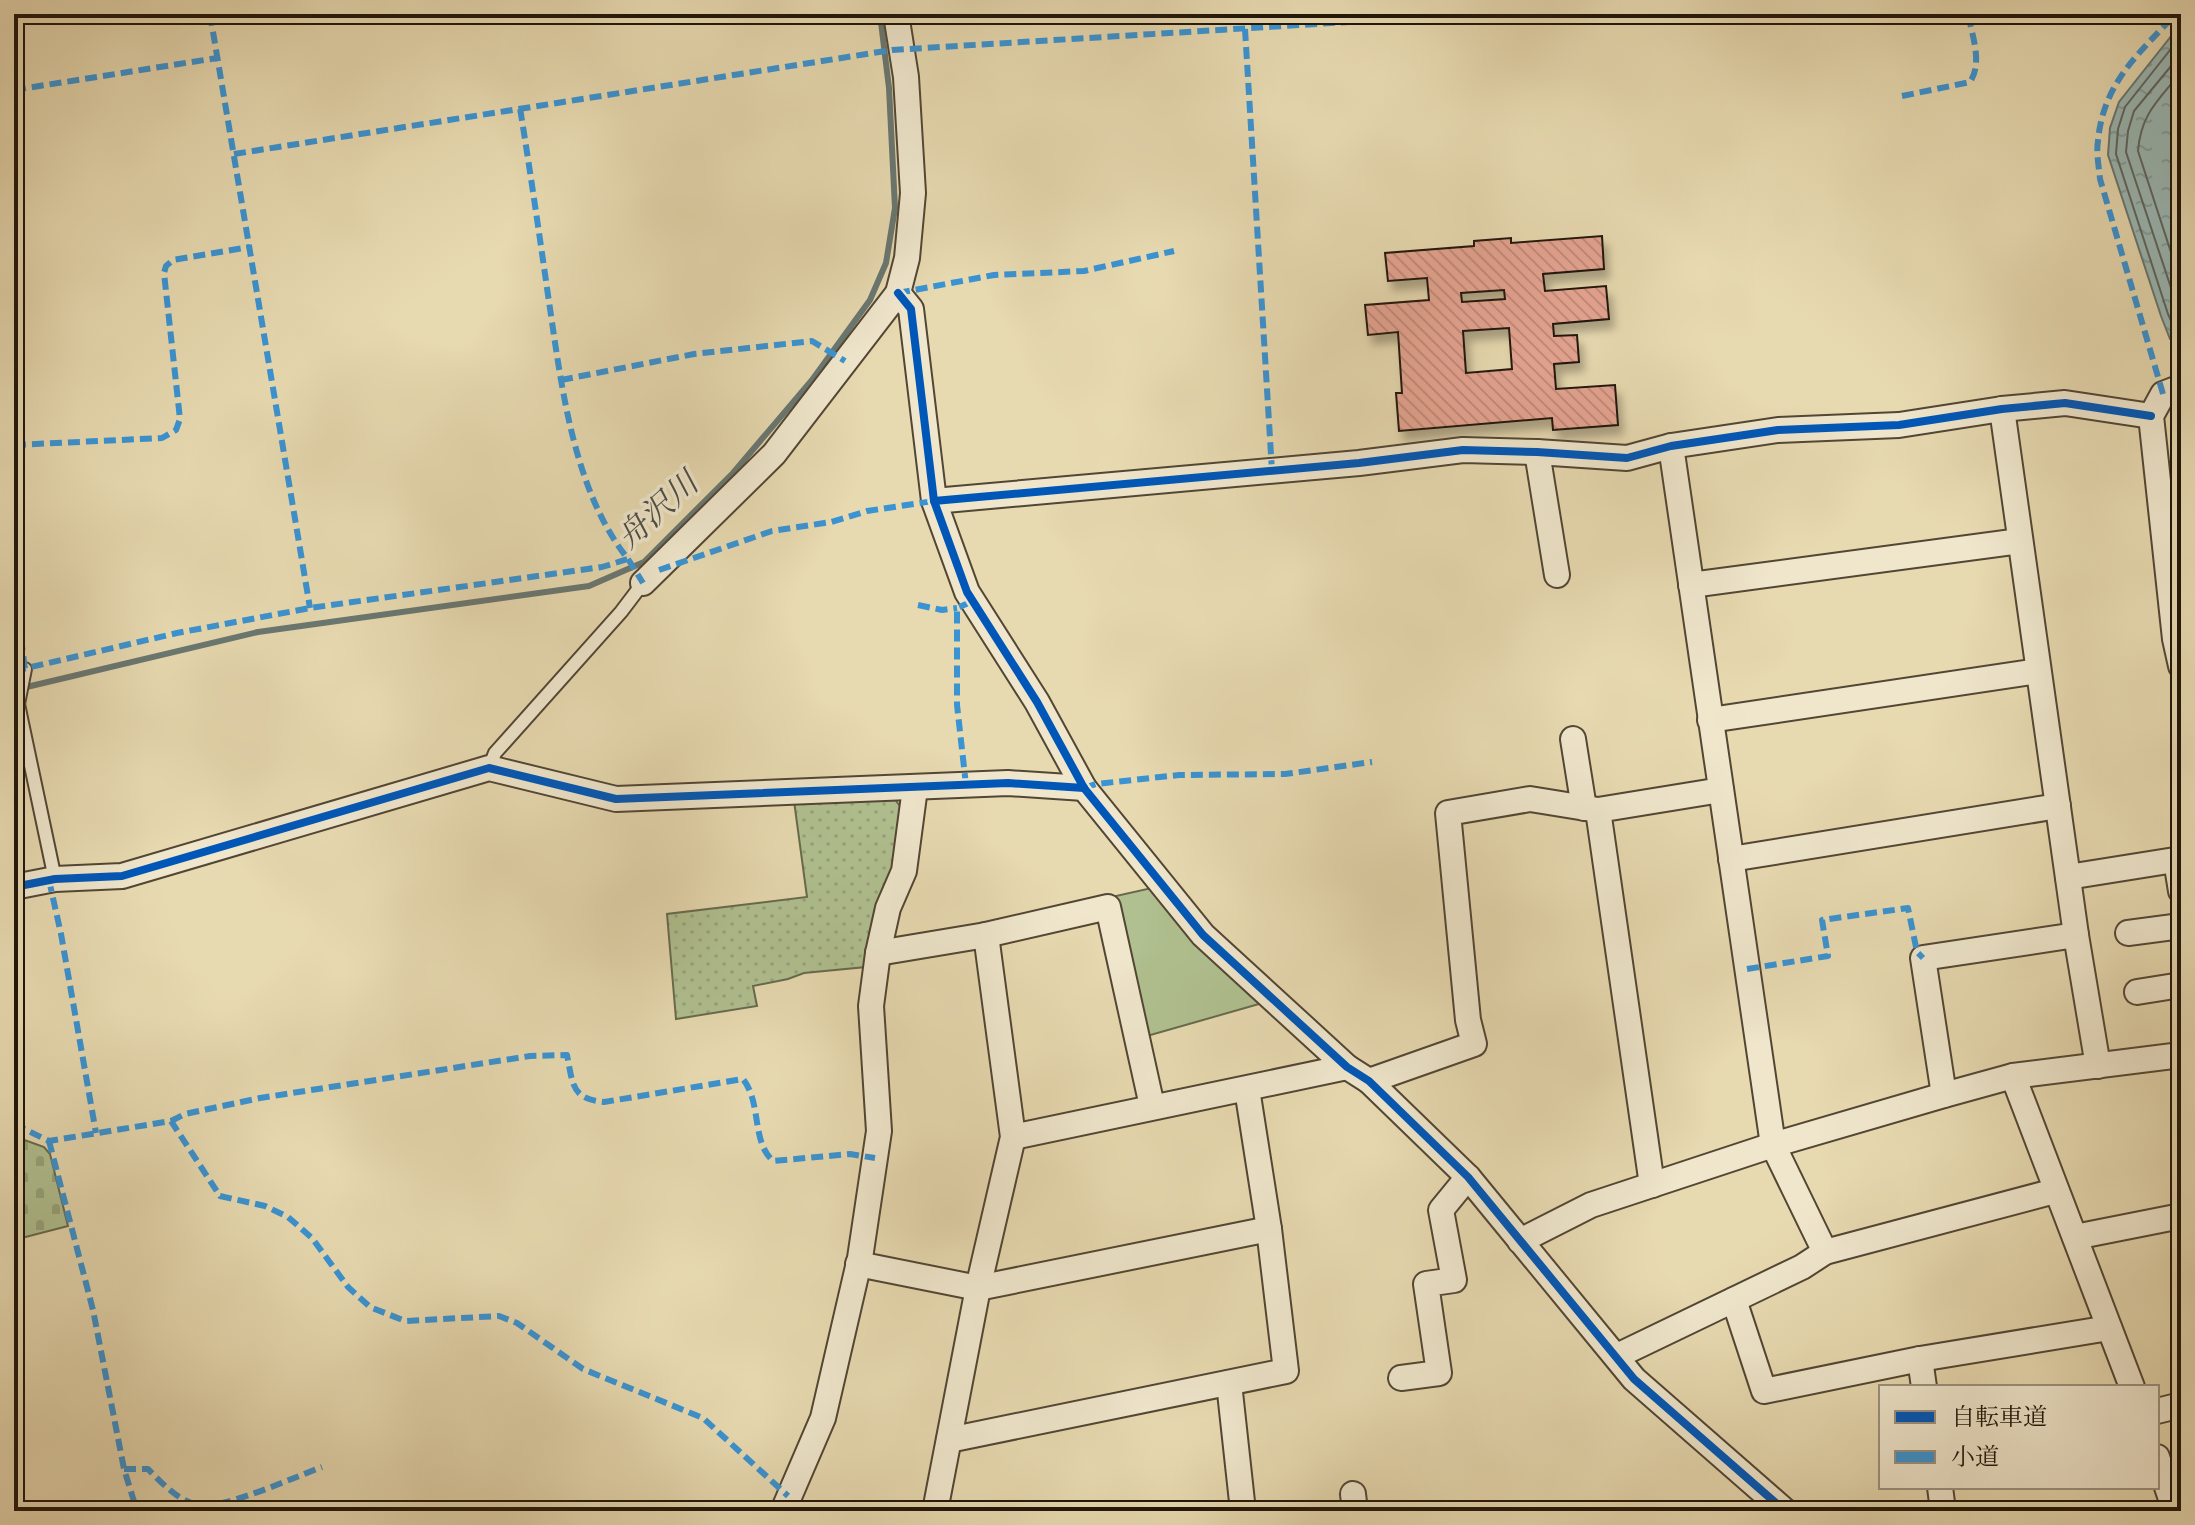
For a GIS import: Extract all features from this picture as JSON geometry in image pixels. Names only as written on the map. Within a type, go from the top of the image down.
[{"type":"street","points":[[643,583],[774,454],[898,293],[907,258],[913,193],[906,77],[896,14]]},
{"type":"street","points":[[898,293],[911,309],[934,501],[967,592],[1037,702],[1084,788],[1203,935],[1347,1067],[1369,1081],[1468,1177],[1634,1379],[1785,1511]]},
{"type":"street","points":[[2181,387],[2163,394],[2151,416],[2175,639],[2181,666]]},
{"type":"street","points":[[934,501],[1345,465],[1463,450],[1627,458],[1671,446],[1778,430],[1899,425],[2065,403],[2151,416]]},
{"type":"street","points":[[2002,409],[2076,935],[2098,1066]]},
{"type":"street","points":[[1671,446],[1773,1145],[1825,1252]]},
{"type":"street","points":[[1537,452],[1557,575]]},
{"type":"street","points":[[1691,585],[2020,541]]},
{"type":"street","points":[[1710,720],[2038,671]]},
{"type":"street","points":[[1573,739],[1591,809],[1652,1185]]},
{"type":"street","points":[[14,887],[55,879],[122,876],[489,768],[616,799],[1008,783],[1084,788]]},
{"type":"street","points":[[783,1511],[823,1418],[858,1264],[879,1131],[871,1006],[888,908],[904,871],[915,788]]},
{"type":"street","points":[[1369,1081],[1474,1044],[1468,1020],[1448,813],[1530,799],[1591,809],[1721,790]]},
{"type":"street","points":[[1731,859],[2058,806]]},
{"type":"street","points":[[2068,877],[2178,860],[2181,891]]},
{"type":"street","points":[[878,953],[986,935],[1108,907],[1152,1106]]},
{"type":"street","points":[[2128,933],[2181,926]]},
{"type":"street","points":[[935,1511],[978,1288],[1013,1137],[986,935]]},
{"type":"street","points":[[1944,1095],[1923,958],[2076,935]]},
{"type":"street","points":[[2137,992],[2181,985]]},
{"type":"street","points":[[1520,1241],[1591,1205],[1773,1145],[1944,1095],[2013,1076],[2181,1055]]},
{"type":"street","points":[[1013,1137],[1347,1067]]},
{"type":"street","points":[[2013,1076],[2131,1385]]},
{"type":"street","points":[[949,1440],[1286,1371],[1269,1229],[1247,1089]]},
{"type":"street","points":[[1401,1378],[1439,1373],[1426,1284],[1454,1280],[1441,1210],[1468,1177]]},
{"type":"street","points":[[1617,1356],[1802,1267],[1825,1252],[2055,1191]]},
{"type":"street","points":[[2075,1237],[2181,1216]]},
{"type":"street","points":[[858,1264],[978,1288],[1269,1229]]},
{"type":"street","points":[[1734,1300],[1764,1391],[1920,1359],[2109,1328]]},
{"type":"street","points":[[1920,1359],[1924,1385]]},
{"type":"street","points":[[1229,1383],[1243,1511]]},
{"type":"street","points":[[2159,1410],[2181,1405]]},
{"type":"street","points":[[2159,1463],[2175,1511]]},
{"type":"street","points":[[1940,1489],[1943,1511]]},
{"type":"lane","points":[[489,768],[495,753],[621,612],[643,583]]},
{"type":"lane","points":[[25,669],[18,704],[55,879]]},
{"type":"green space","points":[[893,797],[903,810],[895,863],[866,967],[804,973],[753,986],[757,1006],[676,1019],[667,914],[807,897],[794,801]]},
{"type":"green space","points":[[1156,887],[1266,1002],[1147,1036],[1116,896]]},
{"type":"green space","points":[[14,1139],[44,1147],[50,1154],[68,1226],[14,1240]]},
{"type":"water","points":[[2172,35],[2181,36],[2181,344],[2177,345],[2170,339],[2161,316],[2108,155],[2110,128],[2119,102]]},
{"type":"building","points":[[1602,236],[1604,269],[1543,274],[1545,291],[1606,286],[1609,319],[1553,324],[1554,336],[1577,335],[1579,362],[1554,364],[1556,389],[1615,385],[1618,425],[1553,430],[1552,418],[1399,431],[1396,393],[1402,393],[1398,332],[1368,335],[1365,305],[1429,300],[1427,278],[1388,281],[1385,253],[1474,246],[1474,241],[1511,238],[1511,243]],"holes":[[[1504,290],[1505,299],[1462,302],[1461,293]],[[1509,328],[1512,369],[1466,373],[1463,331]]]},
{"type":"waterway","name":"舟沢川","points":[[14,690],[258,632],[589,586],[644,562],[733,473],[812,380],[870,300],[886,263],[895,208],[889,88],[880,14]]},
{"type":"marked path","points":[[210,14],[310,608]]},
{"type":"marked path","points":[[234,154],[892,50],[1480,14]]},
{"type":"marked path","points":[[1902,96],[1970,82],[1976,58],[1968,14]]},
{"type":"marked path","points":[[2163,394],[2100,179],[2097,150],[2101,121],[2114,87],[2134,59],[2172,18],[2172,14]]},
{"type":"marked path","points":[[1245,29],[1272,471]]},
{"type":"marked path","points":[[14,90],[217,58]]},
{"type":"marked path","points":[[14,671],[177,633],[310,608],[602,567],[628,559],[609,531],[594,500],[572,433],[558,363],[520,108]]},
{"type":"marked path","points":[[14,445],[162,438],[176,430],[180,419],[164,273],[166,266],[173,260],[250,247]]},
{"type":"marked path","points":[[898,293],[994,275],[1084,271],[1174,251]]},
{"type":"marked path","points":[[561,380],[694,354],[812,341],[845,361]]},
{"type":"marked path","points":[[659,570],[772,531],[934,501]]},
{"type":"marked path","points":[[628,559],[643,583]]},
{"type":"marked path","points":[[14,585],[25,669]]},
{"type":"marked path","points":[[966,785],[957,705],[957,608],[973,601]]},
{"type":"marked path","points":[[918,605],[942,610],[957,608]]},
{"type":"marked path","points":[[1084,788],[1179,775],[1285,774],[1372,762]]},
{"type":"marked path","points":[[49,880],[96,1133]]},
{"type":"marked path","points":[[1747,969],[1828,956],[1822,920],[1908,908],[1917,952],[1923,958]]},
{"type":"marked path","points":[[171,1121],[185,1114],[260,1098],[530,1056],[567,1055],[575,1088],[585,1097],[604,1102],[743,1079],[753,1099],[762,1143],[773,1161],[850,1154],[875,1158]]},
{"type":"marked path","points":[[14,1124],[49,1141],[171,1121],[220,1196],[265,1206],[288,1217],[312,1238],[348,1287],[370,1307],[405,1321],[499,1316],[517,1323],[583,1369],[703,1418],[788,1496]]},
{"type":"marked path","points":[[49,1141],[93,1310],[124,1469],[137,1511]]},
{"type":"marked path","points":[[124,1469],[148,1469],[183,1499],[198,1505],[209,1505],[240,1498],[322,1467]]},
{"type":"cycle path","points":[[898,293],[911,309],[934,501],[967,592],[1037,702],[1084,788],[1203,935],[1347,1067],[1369,1081],[1468,1177],[1634,1379],[1785,1511]]},
{"type":"cycle path","points":[[934,501],[1359,463],[1463,450],[1627,458],[1671,446],[1778,430],[1899,425],[2065,403],[2151,416]]},
{"type":"cycle path","points":[[14,887],[55,879],[122,876],[489,768],[616,799],[1008,783],[1084,788]]}]
